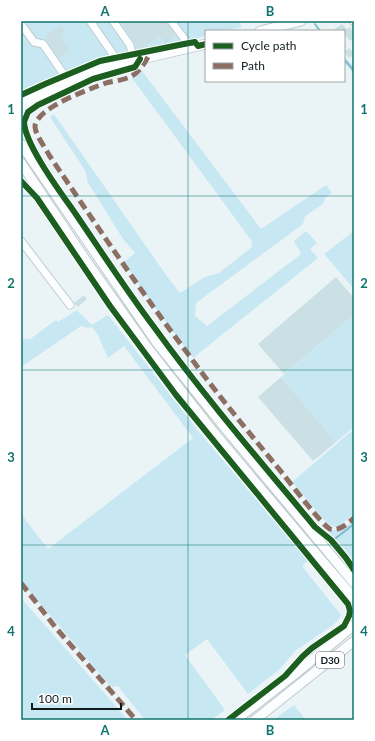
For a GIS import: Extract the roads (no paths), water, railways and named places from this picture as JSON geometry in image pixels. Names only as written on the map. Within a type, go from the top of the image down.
[{"type":"main road","points":[[264,30],[297,22]]},
{"type":"main road","points":[[21,104],[103,68],[197,46]]},
{"type":"main road","points":[[21,114],[31,100]]},
{"type":"main road","points":[[21,144],[157,343],[225,428],[354,583]]},
{"type":"main road","points":[[21,163],[85,259],[147,347],[215,434],[354,598]]},
{"type":"main road","points":[[337,577],[354,605]]},
{"type":"main road","points":[[346,632],[354,618]]},
{"type":"main road","name":"D30","points":[[236,720],[354,625]]},
{"type":"main road","name":"D30","points":[[255,720],[354,641]]},
{"type":"lane","points":[[90,21],[115,57],[118,64]]},
{"type":"lane","points":[[113,21],[130,45],[134,61]]},
{"type":"lane","points":[[171,21],[186,41],[197,46]]},
{"type":"lane","points":[[21,24],[34,42],[43,44],[69,82]]},
{"type":"lane","points":[[21,241],[70,305]]},
{"type":"waterway","points":[[315,24],[319,30]]},
{"type":"waterway","points":[[345,60],[354,71]]},
{"type":"waterway","points":[[336,538],[354,524]]}]
